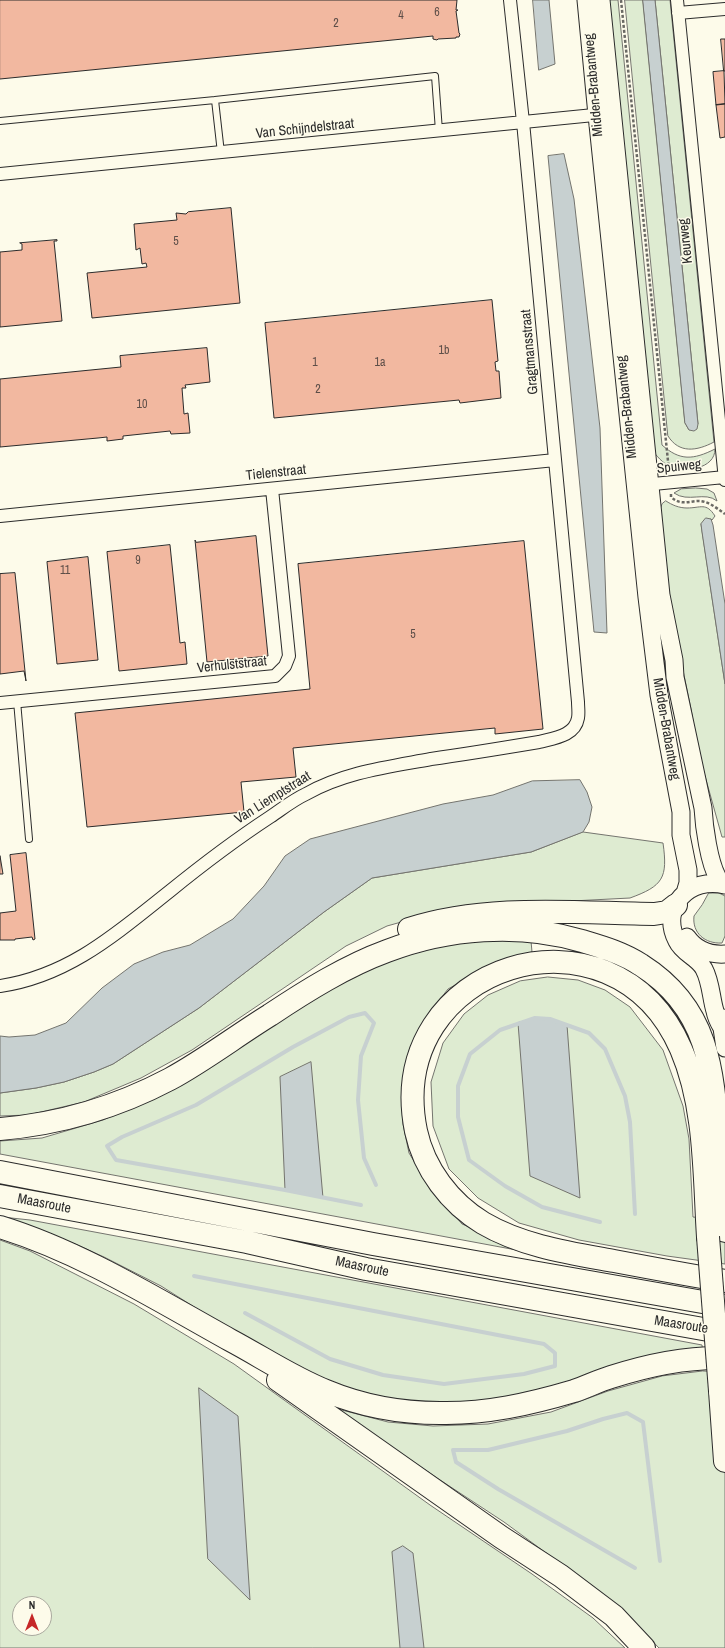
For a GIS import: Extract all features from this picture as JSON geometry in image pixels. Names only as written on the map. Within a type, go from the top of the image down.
[{"type":"highway","points":[[271,1014],[305,984],[339,961],[381,939],[423,924],[460,917],[505,913],[654,914],[667,912],[686,894]]},
{"type":"highway","points":[[0,1129],[69,1118],[109,1106],[142,1092],[195,1064],[271,1014],[367,959],[407,944],[452,934],[497,930],[547,933],[574,939],[640,963],[655,974],[678,996],[689,1012],[706,1047],[716,1100],[720,1391],[725,1461]]},
{"type":"highway","points":[[717,1234],[703,1159],[696,1098],[690,1073],[676,1039],[668,1025],[656,1009],[642,995],[621,980],[602,971],[580,964],[548,961],[522,964],[489,976],[462,994],[449,1006],[436,1022],[427,1038],[414,1076],[412,1101],[413,1117],[418,1139],[428,1166],[438,1182],[458,1204],[483,1223],[500,1231],[549,1248],[725,1281]]},
{"type":"highway","name":"Maasroute","points":[[0,1172],[366,1243],[725,1306]]},
{"type":"highway","name":"Maasroute","points":[[0,1196],[246,1242],[366,1269],[725,1332]]},
{"type":"highway","points":[[0,1226],[86,1262],[326,1391],[382,1407],[439,1414],[473,1413],[507,1408],[575,1390],[640,1368],[674,1361],[704,1358],[725,1358]]},
{"type":"highway","points":[[191,1318],[500,1537],[561,1576],[614,1616],[644,1648]]},
{"type":"street","name":"Gragtmansstraat","points":[[510,0],[578,702]]},
{"type":"street","name":"Midden-Brabantweg","points":[[586,0],[605,114],[643,485],[659,695],[681,812],[681,835],[688,870],[686,894]]},
{"type":"street","name":"Midden-Brabantweg","points":[[602,0],[605,114]]},
{"type":"street","name":"Keurweg","points":[[677,0],[725,478]]},
{"type":"street","points":[[678,13],[725,9]]},
{"type":"street","name":"Van Schijndelstraat","points":[[0,174],[605,114]]},
{"type":"street","name":"Tielenstraat","points":[[0,516],[555,460]]},
{"type":"street","name":"Spuiweg","points":[[643,485],[725,478]]},
{"type":"street","name":"Midden-Brabantweg","points":[[643,485],[674,660],[675,677],[703,808],[704,826],[713,865],[718,878],[725,885]]},
{"type":"street","name":"Verhulststraat","points":[[0,703],[275,676],[285,666],[289,656],[272,489]]},
{"type":"street","name":"Van Liemptstraat","points":[[0,986],[16,984],[41,977],[84,955],[114,935],[231,843],[305,794],[332,781],[374,769],[539,742],[560,737],[573,729],[578,719],[578,702]]},
{"type":"street","name":"Midden-Brabantweg","points":[[703,808],[712,825],[725,865]]},
{"type":"street","points":[[725,885],[708,883],[686,894],[672,919],[676,940],[681,948],[702,957],[712,953],[725,954]]},
{"type":"street","points":[[686,894],[697,894],[684,911],[683,923],[686,934],[698,948],[702,957],[715,1013],[722,1028],[725,1048]]},
{"type":"lane","points":[[0,121],[215,100],[435,76],[439,131]]},
{"type":"lane","points":[[215,100],[220,152]]},
{"type":"lane","points":[[17,701],[29,839]]},
{"type":"path","points":[[621,0],[671,497],[676,501],[687,503],[705,502],[725,514]]},
{"type":"green space","points":[[605,0],[618,0],[662,445],[675,454],[687,457],[707,453],[715,449],[714,456],[710,461],[698,468],[683,469],[667,465],[652,450]]},
{"type":"green space","points":[[625,0],[643,0],[685,423],[689,430],[698,424],[655,0],[670,0],[714,442],[695,449],[677,446],[668,436]]},
{"type":"green space","points":[[681,489],[707,489],[714,493],[717,501],[707,497],[685,497],[674,493]]},
{"type":"green space","points":[[666,501],[673,505],[687,508],[706,507],[715,516],[712,520],[711,519],[701,524],[725,684],[725,837],[722,837],[698,751],[672,617],[658,515],[662,504]]},
{"type":"green space","points":[[583,832],[663,843],[665,865],[661,879],[650,889],[630,898],[455,907],[387,926],[346,946],[192,1050],[141,1078],[84,1102],[28,1115],[0,1116],[0,1093],[64,1082],[113,1064],[199,1008],[324,912],[372,878],[531,852]]},
{"type":"green space","points":[[709,893],[719,893],[725,896],[725,936],[722,943],[710,942],[701,936],[695,928],[694,916]]},
{"type":"green space","points":[[448,940],[531,941],[532,952],[498,961],[448,989],[427,1016],[409,1051],[402,1088],[403,1124],[409,1153],[428,1184],[462,1224],[538,1254],[0,1154],[0,1141],[42,1138],[103,1120],[186,1082],[328,989],[372,964]]},
{"type":"green space","points":[[548,977],[578,980],[605,990],[630,1007],[663,1050],[683,1106],[689,1139],[693,1217],[725,1220],[725,1264],[667,1256],[579,1240],[519,1223],[478,1198],[449,1169],[433,1126],[431,1082],[443,1043],[464,1014],[488,995],[520,981]]},
{"type":"green space","points":[[2,1217],[30,1220],[702,1345],[703,1354],[524,1399],[410,1404],[320,1381],[252,1345],[161,1286],[75,1244]]},
{"type":"green space","points":[[0,1240],[30,1251],[134,1304],[234,1364],[430,1505],[532,1574],[593,1618],[625,1648],[0,1648]]},
{"type":"green space","points":[[703,1371],[725,1372],[725,1648],[659,1648],[631,1619],[572,1572],[504,1522],[334,1408],[388,1422],[433,1426],[488,1424],[551,1412],[608,1391],[662,1376]]},
{"type":"shaded area","points":[[533,0],[549,0],[555,64],[539,70]]},
{"type":"shaded area","points":[[643,0],[655,0],[698,424],[697,429],[694,431],[689,430],[685,423]]},
{"type":"shaded area","points":[[564,154],[574,199],[600,428],[607,633],[594,632],[548,156]]},
{"type":"shaded area","points":[[706,518],[711,519],[713,525],[725,604],[725,684],[701,524]]},
{"type":"shaded area","points":[[580,780],[587,792],[592,807],[589,822],[583,832],[531,852],[372,878],[324,912],[199,1008],[113,1064],[64,1082],[0,1093],[0,1036],[9,1037],[35,1035],[66,1023],[102,988],[134,964],[163,952],[190,945],[233,919],[264,886],[285,856],[310,839],[443,804],[493,795],[532,781]]},
{"type":"shaded area","points":[[535,1018],[550,1019],[567,1025],[580,1198],[530,1176],[518,1023]]},
{"type":"shaded area","points":[[311,1062],[323,1198],[285,1190],[280,1077]]},
{"type":"shaded area","points":[[199,1388],[238,1416],[250,1600],[208,1559]]},
{"type":"shaded area","points":[[403,1546],[413,1553],[424,1648],[400,1648],[392,1552]]},
{"type":"building","points":[[0,0],[457,0],[456,10],[458,10],[456,11],[460,34],[459,37],[456,38],[437,40],[433,39],[433,36],[0,79]]},
{"type":"building","points":[[721,39],[725,39],[725,71],[724,71]]},
{"type":"building","points":[[724,71],[725,104],[716,105],[713,72]]},
{"type":"building","points":[[725,104],[725,137],[720,138],[716,105]]},
{"type":"building","points":[[231,208],[240,303],[92,318],[87,273],[147,267],[146,263],[142,264],[140,248],[136,250],[134,224],[177,220],[176,213],[186,214],[188,212]]},
{"type":"building","points":[[57,240],[54,241],[62,321],[0,327],[0,252],[22,250],[22,244],[20,243]]},
{"type":"building","points":[[492,300],[498,361],[495,362],[496,371],[499,371],[501,398],[460,403],[459,400],[274,418],[265,323]]},
{"type":"building","points":[[207,348],[210,382],[185,385],[186,388],[182,388],[184,414],[188,413],[190,433],[171,434],[170,431],[123,436],[123,439],[107,441],[107,437],[0,447],[0,379],[121,367],[120,356]]},
{"type":"building","points":[[256,536],[268,656],[207,662],[195,540],[196,542]]},
{"type":"building","points":[[524,541],[543,729],[495,734],[495,728],[293,748],[296,777],[241,782],[244,812],[87,827],[75,713],[310,689],[298,564]]},
{"type":"building","points":[[170,545],[180,643],[185,642],[187,664],[119,671],[107,552]]},
{"type":"building","points":[[88,557],[98,660],[57,664],[47,562]]},
{"type":"building","points":[[15,573],[26,681],[24,671],[0,674],[0,574]]},
{"type":"building","points":[[26,853],[35,939],[33,940],[32,937],[15,940],[0,940],[0,913],[16,911],[10,855]]},
{"type":"building","points":[[0,856],[3,874],[0,874]]},
{"type":"waterway","points":[[361,1205],[116,1160],[107,1146],[122,1137],[196,1105],[293,1047],[349,1017],[365,1013],[374,1023],[361,1056],[358,1100],[364,1158],[376,1185]]},
{"type":"waterway","points":[[600,1222],[542,1207],[505,1186],[469,1160],[458,1117],[458,1086],[470,1054],[500,1030],[535,1018],[550,1019],[589,1033],[605,1049],[625,1096],[630,1122],[635,1214]]},
{"type":"waterway","points":[[194,1276],[544,1344],[555,1353],[555,1366],[524,1374],[444,1384],[383,1375],[330,1359],[245,1313]]},
{"type":"waterway","points":[[635,1568],[498,1489],[456,1462],[453,1450],[488,1450],[567,1431],[627,1413],[643,1422],[660,1561]]}]
